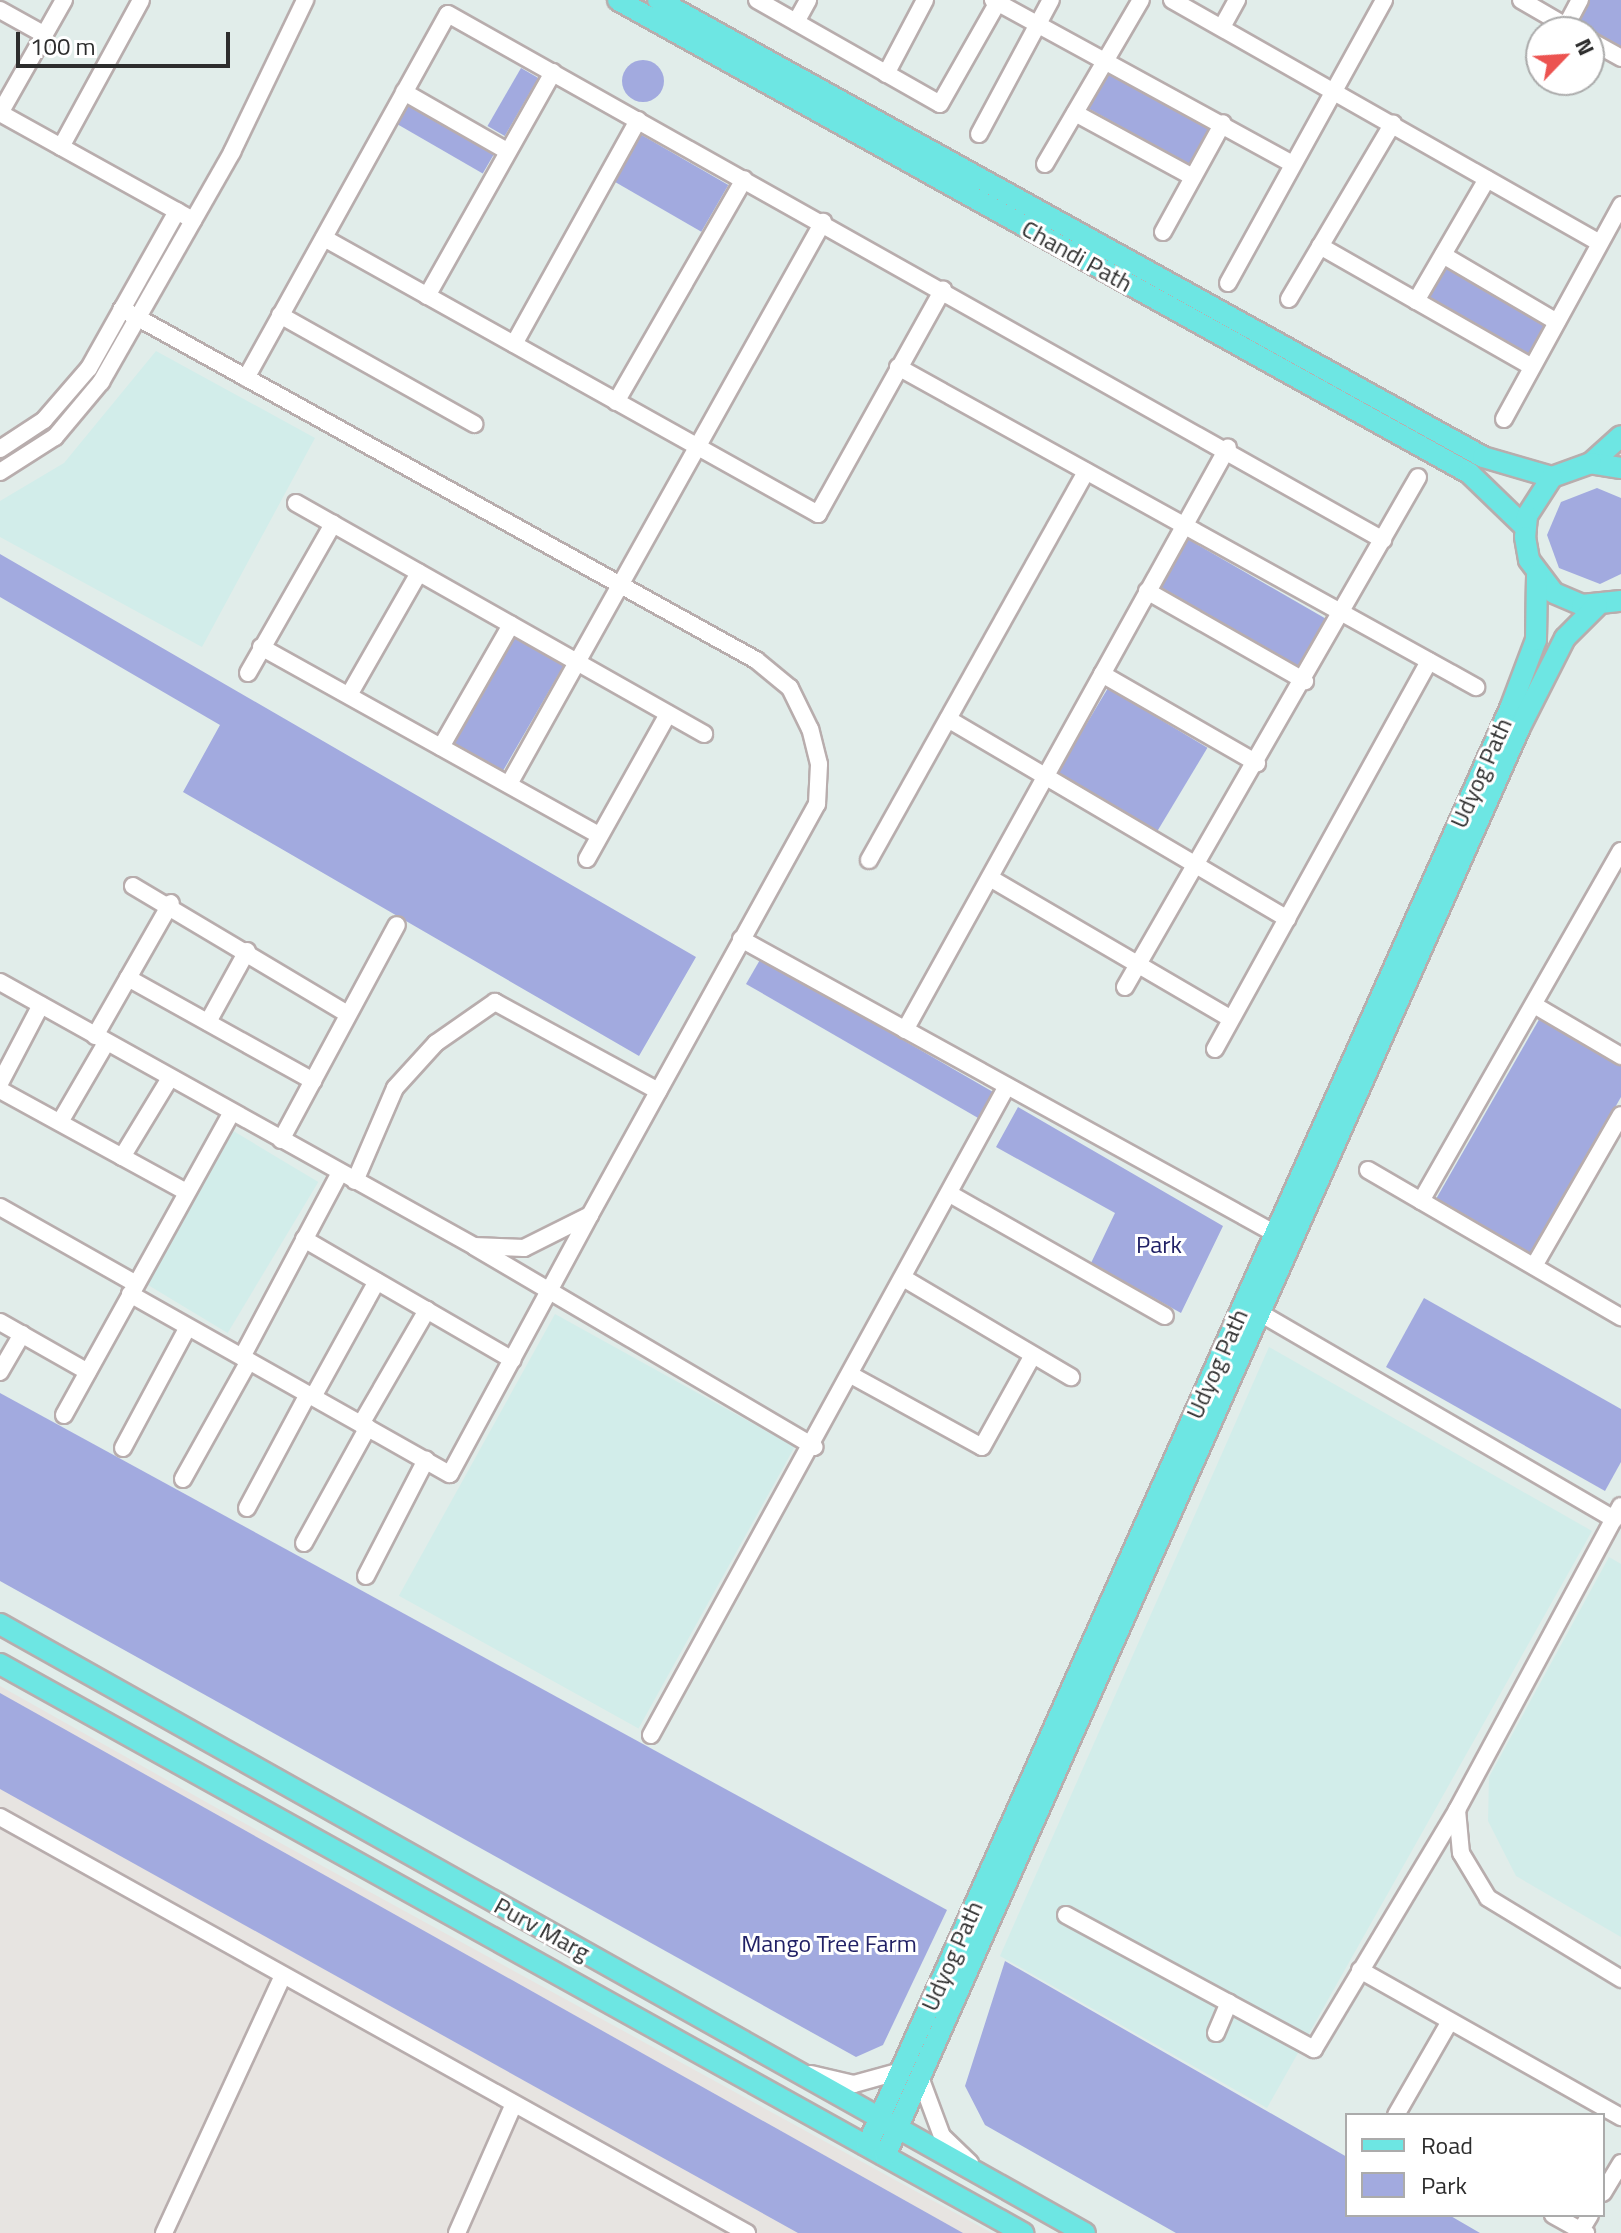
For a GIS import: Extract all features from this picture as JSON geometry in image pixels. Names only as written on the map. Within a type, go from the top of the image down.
[{"type":"main road","name":"Chandi Path","points":[[618,0],[1469,473],[1525,527]]},
{"type":"main road","name":"Chandi Path","points":[[658,0],[1483,457],[1552,477]]},
{"type":"main road","points":[[1525,527],[1552,477],[1591,463],[1621,436]]},
{"type":"main road","points":[[1591,463],[1621,468]]},
{"type":"main road","name":"Udyog Path","points":[[876,2151],[1281,1238],[1511,706],[1536,640],[1537,575],[1525,527]]},
{"type":"main road","points":[[1537,575],[1554,593],[1597,606],[1621,601]]},
{"type":"main road","name":"Udyog Path","points":[[910,2074],[1260,1313],[1281,1238],[1519,729],[1565,638],[1597,606]]},
{"type":"main road","name":"Purv Marg","points":[[0,1624],[1085,2233]]},
{"type":"main road","name":"Purv Marg","points":[[0,1664],[1023,2233]]},
{"type":"street","points":[[64,0],[0,113],[193,220]]},
{"type":"street","points":[[61,147],[141,0]]},
{"type":"street","points":[[0,472],[55,437],[101,382],[193,220],[287,41],[305,0]]},
{"type":"street","points":[[287,41],[314,0]]},
{"type":"street","points":[[757,0],[940,104],[996,1],[1223,123],[1292,164]]},
{"type":"street","points":[[796,22],[808,0]]},
{"type":"street","points":[[886,74],[925,0]]},
{"type":"street","points":[[979,134],[1051,0]]},
{"type":"street","points":[[1045,164],[1141,0]]},
{"type":"street","points":[[1172,0],[1334,89],[1599,243]]},
{"type":"street","points":[[1222,27],[1237,0]]},
{"type":"street","points":[[1228,283],[1384,0]]},
{"type":"street","points":[[1521,0],[1549,16]]},
{"type":"street","points":[[0,10],[45,35]]},
{"type":"street","points":[[246,378],[448,14],[1228,447],[1383,540]]},
{"type":"street","points":[[427,296],[553,72]]},
{"type":"street","points":[[404,92],[507,151]]},
{"type":"street","points":[[1075,113],[1193,177]]},
{"type":"street","points":[[514,344],[638,120]]},
{"type":"street","points":[[1163,232],[1223,123]]},
{"type":"street","points":[[1289,299],[1393,123]]},
{"type":"street","points":[[616,402],[744,179]]},
{"type":"street","points":[[1416,301],[1487,179]]},
{"type":"street","points":[[1504,419],[1621,205]]},
{"type":"street","points":[[0,449],[44,420],[89,368],[177,211]]},
{"type":"street","points":[[509,784],[823,222]]},
{"type":"street","points":[[324,238],[818,514],[943,289]]},
{"type":"street","points":[[1320,246],[1532,367]]},
{"type":"street","points":[[1443,255],[1557,322]]},
{"type":"street","points":[[0,1207],[133,1289],[188,1327],[450,1474],[817,804],[819,764],[810,729],[790,688],[756,660],[122,309]]},
{"type":"street","points":[[280,315],[474,424]]},
{"type":"street","points":[[898,367],[1476,687]]},
{"type":"street","points":[[905,1030],[1228,447]]},
{"type":"street","points":[[869,860],[1086,471]]},
{"type":"street","points":[[1125,987],[1344,614],[1418,477]]},
{"type":"street","points":[[296,503],[704,734]]},
{"type":"street","points":[[248,673],[333,524]]},
{"type":"street","points":[[349,695],[419,573]]},
{"type":"street","points":[[1147,591],[1305,681]]},
{"type":"street","points":[[441,747],[511,625]]},
{"type":"street","points":[[261,647],[599,835]]},
{"type":"street","points":[[1215,1049],[1429,661]]},
{"type":"street","points":[[1102,674],[1257,763]]},
{"type":"street","points":[[587,859],[668,714]]},
{"type":"street","points":[[948,719],[1287,919]]},
{"type":"street","points":[[1421,1201],[1534,1005],[1614,882],[1621,851]]},
{"type":"street","points":[[990,878],[1231,1019]]},
{"type":"street","points":[[133,886],[171,903],[348,1014]]},
{"type":"street","points":[[60,1122],[128,978],[171,903]]},
{"type":"street","points":[[281,1140],[397,925]]},
{"type":"street","points":[[741,939],[1281,1238]]},
{"type":"street","points":[[208,1022],[247,951]]},
{"type":"street","points":[[128,978],[313,1081]]},
{"type":"street","points":[[0,982],[474,1246],[814,1447]]},
{"type":"street","points":[[183,1479],[304,1239],[348,1177],[395,1088],[477,1007],[495,1002],[658,1091]]},
{"type":"street","points":[[0,1083],[41,1005]]},
{"type":"street","points":[[1534,1005],[1621,1056]]},
{"type":"street","points":[[122,1157],[170,1078]]},
{"type":"street","points":[[651,1735],[814,1447],[1007,1086]]},
{"type":"street","points":[[0,1090],[186,1192]]},
{"type":"street","points":[[64,1415],[232,1112]]},
{"type":"street","points":[[1534,1266],[1621,1115]]},
{"type":"street","points":[[1368,1170],[1621,1317]]},
{"type":"street","points":[[950,1194],[1165,1316]]},
{"type":"street","points":[[474,1246],[524,1248],[590,1215]]},
{"type":"street","points":[[304,1239],[513,1360]]},
{"type":"street","points":[[905,1279],[1071,1377]]},
{"type":"street","points":[[247,1508],[377,1281]]},
{"type":"street","points":[[304,1543],[427,1310]]},
{"type":"street","points":[[1066,1915],[1314,2049],[1457,1810],[1617,1512],[1260,1313]]},
{"type":"street","points":[[0,1322],[88,1372]]},
{"type":"street","points":[[123,1448],[188,1327]]},
{"type":"street","points":[[0,1372],[22,1334]]},
{"type":"street","points":[[851,1375],[982,1447],[1033,1355]]},
{"type":"street","points":[[366,1576],[426,1460]]},
{"type":"street","points":[[1457,1810],[1461,1853],[1488,1898],[1621,1979]]},
{"type":"street","points":[[0,1817],[747,2233]]},
{"type":"street","points":[[1360,1970],[1621,2117]]},
{"type":"street","points":[[164,2233],[283,1976]]},
{"type":"street","points":[[1216,2033],[1229,2003]]},
{"type":"street","points":[[1397,2113],[1450,2021]]},
{"type":"street","points":[[790,2068],[854,2084],[910,2074],[942,2136],[984,2177]]},
{"type":"street","points":[[457,2233],[514,2104]]},
{"type":"street","points":[[1605,2190],[1621,2163]]},
{"type":"street","points":[[1557,2217],[1583,2232]]},
{"type":"shaded area","points":[[156,351],[315,438],[202,647],[0,537],[0,501],[64,463]]},
{"type":"shaded area","points":[[230,1129],[318,1182],[228,1333],[139,1280]]},
{"type":"shaded area","points":[[555,1314],[795,1447],[639,1728],[399,1596]]},
{"type":"shaded area","points":[[1269,1347],[1592,1531],[1267,2108],[1000,1956]]},
{"type":"shaded area","points":[[1609,1557],[1621,1564],[1621,1937],[1516,1876],[1488,1821],[1489,1777]]},
{"type":"shaded area","points":[[0,1686],[215,1807],[992,2233],[0,2233]]},
{"type":"green space","points":[[1590,0],[1621,0],[1621,48],[1605,39],[1605,16],[1581,16]]},
{"type":"green space","points":[[643,60],[658,66],[664,81],[658,96],[643,102],[628,96],[622,81],[628,66]]},
{"type":"green space","points":[[521,68],[538,78],[505,136],[488,126]]},
{"type":"green space","points":[[1108,68],[1212,126],[1190,165],[1086,107]]},
{"type":"green space","points":[[408,105],[494,154],[483,174],[397,124]]},
{"type":"green space","points":[[640,134],[728,185],[701,232],[613,181]]},
{"type":"green space","points":[[1447,265],[1551,323],[1529,362],[1425,304]]},
{"type":"green space","points":[[1597,488],[1621,498],[1621,574],[1600,584],[1559,568],[1547,535],[1561,502]]},
{"type":"green space","points":[[1186,538],[1327,620],[1300,667],[1158,586]]},
{"type":"green space","points":[[0,554],[696,957],[639,1056],[183,792],[220,725],[0,597]]},
{"type":"green space","points":[[515,632],[566,662],[503,771],[452,742]]},
{"type":"green space","points":[[1108,688],[1207,748],[1157,832],[1058,772]]},
{"type":"green space","points":[[761,958],[994,1092],[979,1118],[746,984]]},
{"type":"green space","points":[[1541,1016],[1621,1063],[1621,1097],[1531,1254],[1436,1199]]},
{"type":"green space","name":"Park","points":[[1018,1107],[1223,1226],[1181,1313],[1091,1263],[1115,1213],[996,1147]]},
{"type":"green space","points":[[1424,1298],[1621,1409],[1621,1462],[1605,1491],[1386,1367]]},
{"type":"green space","name":"Mango Tree Farm","points":[[0,1393],[947,1910],[883,2045],[856,2057],[0,1581]]},
{"type":"green space","points":[[0,1693],[963,2233],[798,2233],[0,1789]]},
{"type":"green space","points":[[1005,1961],[1345,2156],[1345,2217],[1452,2217],[1480,2233],[1176,2233],[985,2125],[965,2086]]}]
